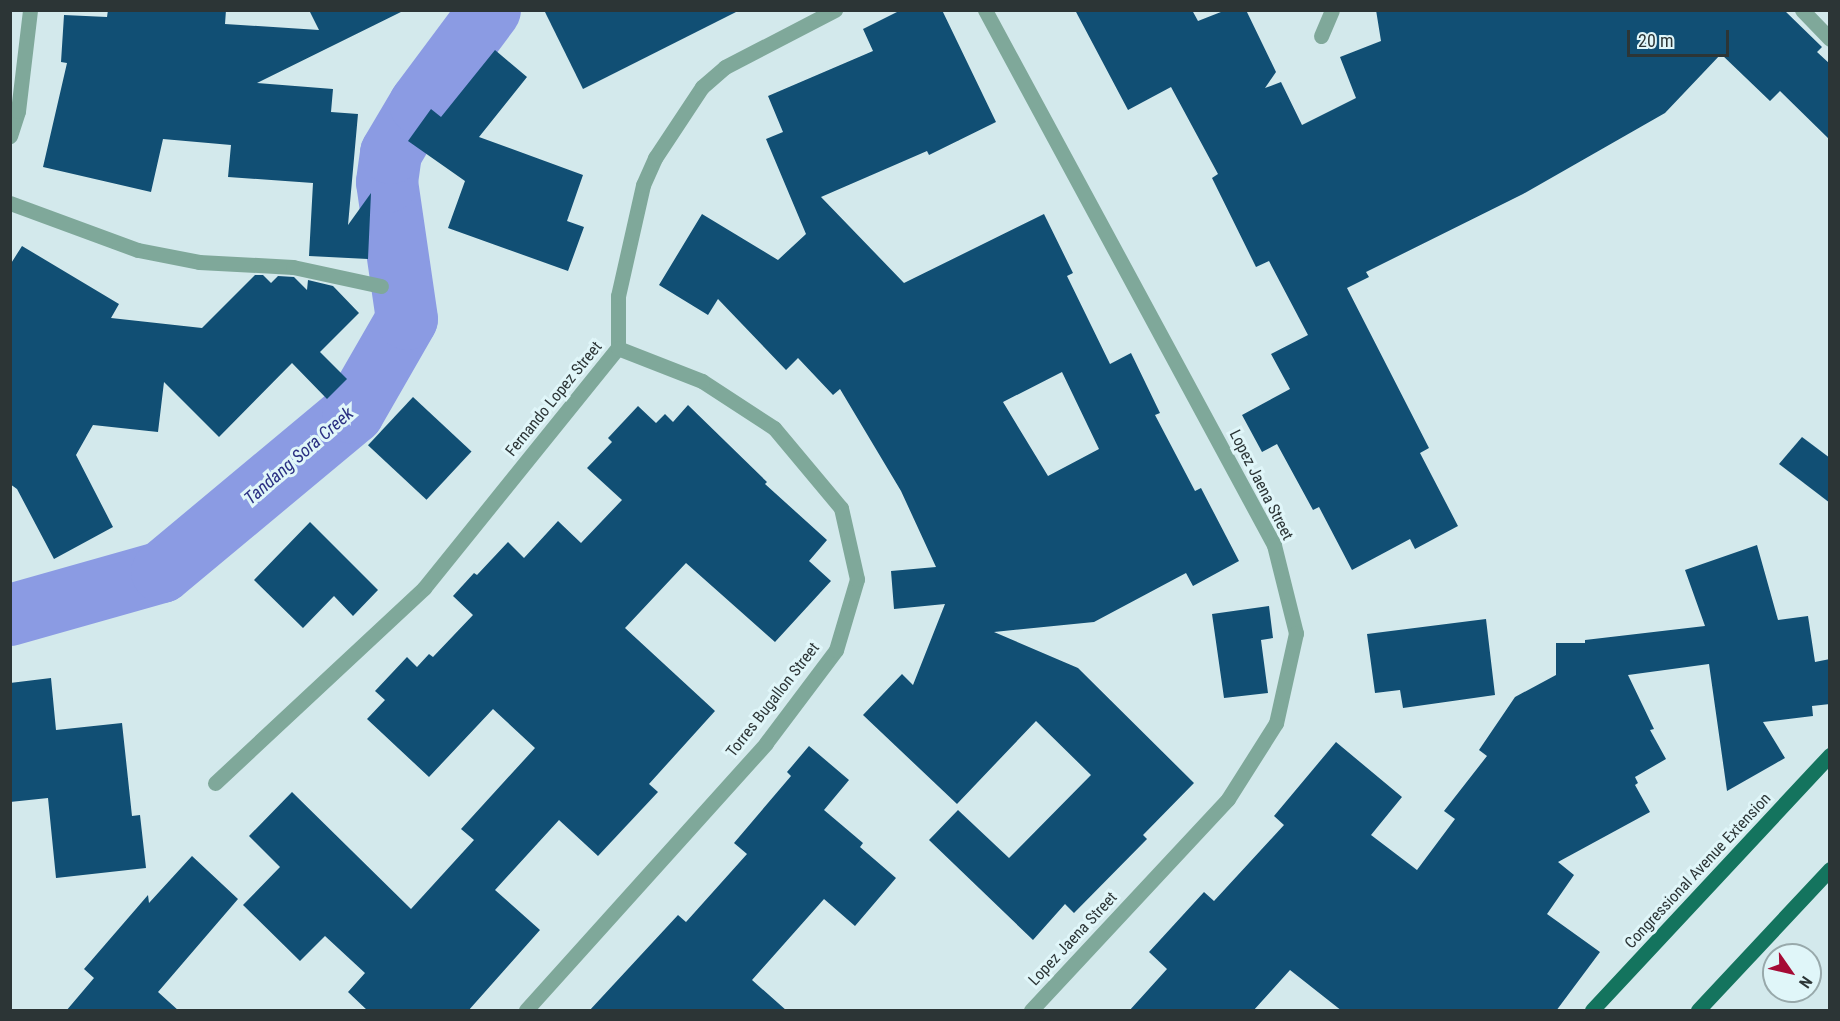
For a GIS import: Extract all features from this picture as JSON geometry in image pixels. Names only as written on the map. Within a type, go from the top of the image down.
[{"type":"main road","name":"Congressional Avenue Extension","points":[[1592,1011],[1830,755]]},
{"type":"main road","points":[[1698,1011],[1830,869]]},
{"type":"street","points":[[10,136],[18,111],[30,10]]},
{"type":"street","name":"Fernando Lopez Street","points":[[215,783],[424,588],[618,348],[618,296],[643,185],[655,158],[702,87],[725,67],[835,10]]},
{"type":"street","name":"Lopez Jaena Street","points":[[985,10],[1274,545],[1296,633],[1276,723],[1228,800],[1031,1011]]},
{"type":"street","points":[[1321,36],[1332,10]]},
{"type":"street","points":[[1802,10],[1830,39]]},
{"type":"street","points":[[10,203],[138,250],[199,262],[293,267],[381,286]]},
{"type":"street","name":"Torres Bugallon Street","points":[[526,1011],[766,743],[836,650],[857,579],[841,508],[774,428],[702,381],[618,348]]},
{"type":"building","points":[[108,10],[226,10],[225,24],[319,30],[309,10],[405,10],[257,83],[333,89],[331,112],[358,114],[348,225],[371,193],[368,259],[309,256],[313,183],[228,177],[231,145],[163,139],[151,192],[43,167],[67,63],[61,62],[64,15],[107,17]]},
{"type":"building","points":[[544,10],[740,10],[583,89]]},
{"type":"building","points":[[901,10],[942,10],[996,122],[929,155],[927,151],[821,197],[904,283],[1044,214],[1073,273],[1067,276],[1110,364],[1131,353],[1160,413],[1155,415],[1195,491],[1201,488],[1239,561],[1193,586],[1186,573],[1094,622],[994,632],[1078,668],[1194,783],[1143,835],[1147,839],[1074,913],[1065,904],[1033,940],[929,840],[958,810],[1009,858],[1091,775],[1036,721],[957,804],[863,715],[902,674],[913,685],[945,604],[894,609],[891,571],[936,567],[901,491],[840,389],[833,395],[798,358],[786,370],[718,299],[708,315],[659,285],[702,214],[778,260],[806,234],[766,139],[783,132],[768,96],[873,51],[863,29]],"holes":[[[1062,372],[1099,449],[1048,476],[1003,402]]]},
{"type":"building","points":[[1075,10],[1192,10],[1198,21],[1226,10],[1246,10],[1276,72],[1265,88],[1281,82],[1302,125],[1356,98],[1340,57],[1381,41],[1376,10],[1784,10],[1822,47],[1817,52],[1830,64],[1830,140],[1780,91],[1770,101],[1721,54],[1665,113],[1523,194],[1366,272],[1369,277],[1347,288],[1429,448],[1420,453],[1458,526],[1415,549],[1410,539],[1352,570],[1319,507],[1313,510],[1277,444],[1262,452],[1242,415],[1290,389],[1271,354],[1308,335],[1269,261],[1256,267],[1212,178],[1218,174],[1171,87],[1128,110]]},
{"type":"building","points":[[495,50],[527,77],[479,137],[583,175],[567,221],[584,227],[568,271],[448,228],[465,181],[408,141],[431,109],[441,117]]},
{"type":"building","points":[[22,246],[119,304],[111,318],[202,328],[255,275],[263,275],[271,283],[278,276],[294,277],[307,290],[308,280],[333,286],[359,313],[320,352],[347,379],[327,399],[292,363],[219,437],[164,382],[158,432],[93,425],[76,455],[113,527],[54,559],[17,489],[10,484],[10,265]]},
{"type":"building","points":[[413,397],[472,452],[426,500],[368,445]]},
{"type":"building","points":[[688,405],[767,482],[765,484],[827,540],[809,561],[831,581],[775,642],[686,563],[625,628],[715,711],[649,784],[658,792],[598,856],[559,820],[495,890],[540,930],[468,1011],[368,1011],[348,992],[365,973],[325,936],[300,961],[243,905],[280,867],[249,836],[292,792],[411,909],[474,840],[461,829],[535,748],[493,709],[429,777],[367,719],[385,700],[375,691],[407,657],[417,667],[429,654],[433,657],[473,615],[453,596],[474,573],[477,575],[508,542],[524,558],[558,521],[581,543],[622,500],[587,468],[612,442],[608,438],[638,406],[656,423],[665,414],[673,422]]},
{"type":"building","points":[[1802,437],[1830,458],[1830,503],[1779,464]]},
{"type":"building","points":[[310,522],[378,590],[353,616],[334,596],[303,628],[254,580]]},
{"type":"building","points":[[1757,545],[1778,620],[1808,616],[1815,662],[1830,659],[1830,704],[1812,706],[1813,716],[1763,722],[1785,758],[1727,791],[1709,664],[1628,675],[1654,729],[1650,730],[1666,759],[1635,777],[1638,783],[1635,785],[1650,812],[1558,862],[1574,875],[1547,914],[1600,952],[1556,1011],[1342,1011],[1290,970],[1253,1011],[1129,1011],[1167,969],[1149,952],[1204,892],[1214,901],[1284,825],[1274,816],[1336,742],[1402,797],[1371,835],[1417,870],[1455,819],[1444,811],[1487,756],[1479,750],[1515,697],[1556,675],[1556,643],[1585,643],[1585,640],[1705,626],[1685,570]]},
{"type":"building","points":[[1269,606],[1273,638],[1261,640],[1268,693],[1224,698],[1212,614]]},
{"type":"building","points":[[1486,619],[1495,695],[1403,708],[1400,690],[1375,693],[1367,634]]},
{"type":"building","points":[[51,678],[56,730],[122,723],[132,816],[140,815],[146,868],[56,878],[48,798],[10,802],[10,683]]},
{"type":"building","points":[[809,746],[849,780],[824,810],[863,843],[860,847],[896,878],[855,926],[824,899],[752,980],[787,1011],[589,1011],[678,915],[686,922],[747,854],[734,843],[791,776],[787,772]]},
{"type":"building","points":[[192,856],[238,899],[158,992],[179,1011],[66,1011],[94,978],[84,969],[148,895],[149,903]]},
{"type":"waterway","name":"Tandang Sora Creek","points":[[10,615],[162,572],[353,413],[407,319],[387,182],[391,153],[420,104],[490,10]]}]
